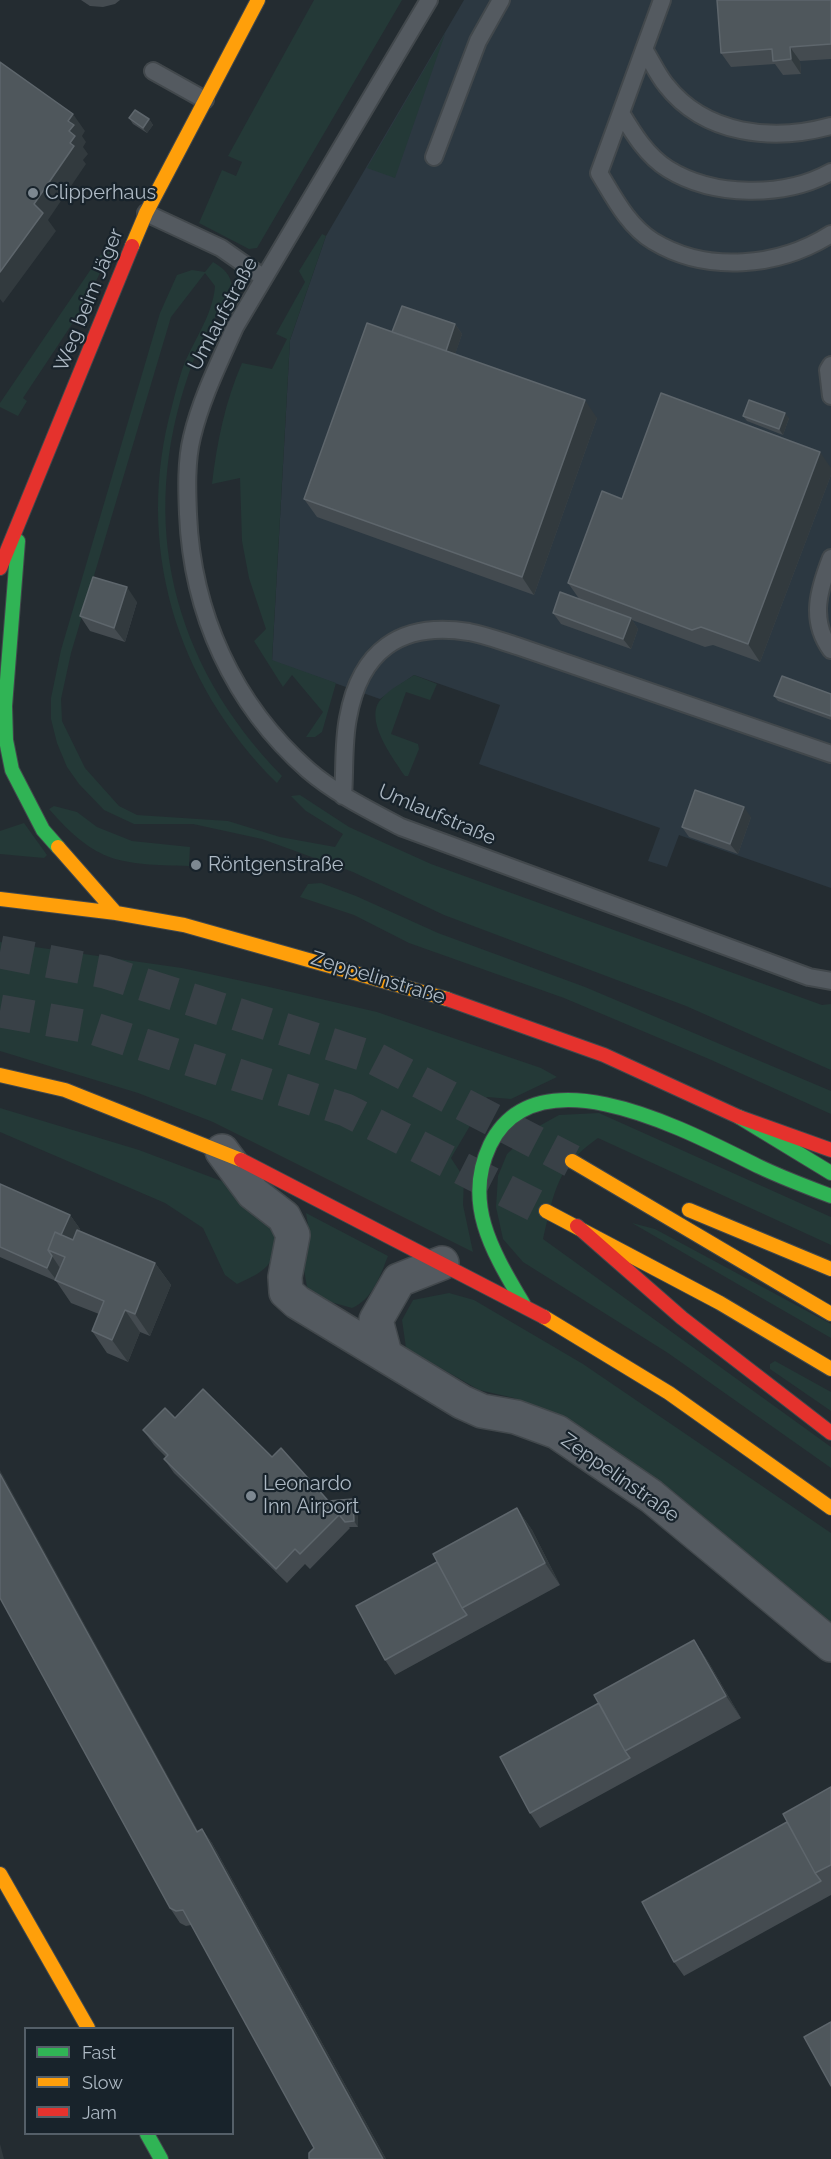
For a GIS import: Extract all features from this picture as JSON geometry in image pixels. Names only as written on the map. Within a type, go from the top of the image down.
[{"type":"main road","name":"Weg beim Jäger","points":[[0,568],[20,525],[146,213],[258,0]]},
{"type":"main road","name":"Weg beim Jäger","points":[[20,525],[5,706],[6,740],[12,770],[43,830],[116,913]]},
{"type":"main road","name":"Zeppelinstraße","points":[[0,899],[116,913],[184,925],[278,949],[466,1005],[604,1055],[739,1118]]},
{"type":"main road","points":[[0,1075],[65,1090],[222,1150],[524,1305],[669,1393],[831,1508]]},
{"type":"main road","points":[[524,1305],[486,1236],[479,1213],[481,1168],[487,1149],[497,1132],[518,1114],[542,1101],[574,1098],[645,1114],[803,1187],[831,1196]]},
{"type":"main road","points":[[739,1118],[831,1150]]},
{"type":"main road","points":[[739,1118],[831,1173]]},
{"type":"main road","points":[[831,1269],[572,1161],[831,1314]]},
{"type":"main road","points":[[546,1210],[720,1303],[831,1369]]},
{"type":"main road","points":[[576,1226],[682,1318],[831,1433]]},
{"type":"main road","points":[[0,1874],[87,2027]]},
{"type":"main road","points":[[148,2135],[161,2159]]},
{"type":"street","name":"Zeppelinstraße","points":[[222,1150],[253,1193],[284,1217],[293,1236],[285,1278],[286,1292],[297,1302],[462,1402],[482,1411],[516,1417],[557,1432],[651,1496],[831,1645]]},
{"type":"street","points":[[385,1354],[376,1320],[399,1280],[442,1263]]},
{"type":"lane","name":"Umlaufstraße","points":[[429,0],[235,327],[209,384],[192,439],[187,495],[189,551],[201,606],[219,653],[242,694],[271,730],[308,769],[343,796],[401,827],[809,976],[831,981]]},
{"type":"lane","points":[[434,157],[478,41],[501,0]]},
{"type":"lane","points":[[662,0],[599,173],[624,213],[652,240],[686,255],[726,262],[764,261],[806,249],[831,234]]},
{"type":"lane","points":[[644,49],[666,85],[694,112],[728,127],[767,134],[805,133],[831,126]]},
{"type":"lane","points":[[153,71],[205,100]]},
{"type":"lane","points":[[621,113],[638,141],[667,168],[701,183],[740,190],[778,189],[821,178],[831,172]]},
{"type":"lane","points":[[146,213],[221,249],[264,279]]},
{"type":"lane","points":[[831,365],[828,370],[831,396]]},
{"type":"lane","points":[[831,558],[816,606],[818,625],[831,650]]},
{"type":"lane","points":[[343,796],[348,718],[365,667],[379,650],[404,637],[434,630],[469,632],[517,645],[831,754]]},
{"type":"shaded area","points":[[464,0],[831,0],[831,888],[679,835],[667,867],[648,861],[660,828],[479,764],[500,705],[414,675],[380,699],[272,661],[290,340],[326,236]]},
{"type":"green space","points":[[314,0],[402,0],[257,248],[249,249],[199,223],[222,170],[236,176],[242,162],[228,156]]},
{"type":"green space","points":[[445,34],[395,178],[367,168]]},
{"type":"green space","points":[[322,234],[326,236],[290,340],[272,660],[336,683],[322,732],[315,737],[306,737],[323,712],[292,675],[283,687],[254,641],[266,629],[249,578],[242,541],[240,478],[212,484],[222,422],[242,363],[272,369],[287,339],[276,334],[305,282],[299,271]]},
{"type":"green space","points":[[108,244],[112,248],[84,306],[23,398],[27,401],[18,416],[0,407],[0,403]]},
{"type":"green space","points":[[213,262],[226,272],[232,288],[193,362],[174,429],[166,483],[167,537],[175,588],[191,638],[214,686],[244,732],[282,776],[277,783],[242,743],[212,701],[189,656],[172,608],[162,559],[158,509],[161,458],[182,370],[213,297],[215,286],[205,273],[171,317],[71,653],[61,699],[62,721],[85,768],[119,806],[137,815],[228,821],[280,837],[335,847],[343,834],[306,811],[291,796],[300,795],[349,827],[431,864],[822,1005],[831,1004],[831,1070],[686,1006],[444,915],[353,872],[262,839],[193,824],[134,824],[104,810],[79,784],[67,767],[57,743],[51,719],[51,698],[61,650],[160,313],[177,275],[192,270],[205,272]]},
{"type":"green space","points":[[414,675],[437,684],[430,700],[406,692],[391,734],[418,744],[419,749],[408,776],[405,776],[382,738],[375,716],[382,698]]},
{"type":"green space","points":[[54,806],[77,812],[97,827],[132,841],[190,847],[189,866],[127,862],[96,851],[81,841],[49,809]]},
{"type":"green space","points":[[24,823],[47,855],[44,858],[0,854],[0,831]]},
{"type":"green space","points":[[321,883],[438,933],[585,987],[831,1091],[831,1114],[709,1059],[564,998],[409,943],[354,915],[300,897],[308,884]]},
{"type":"green space","points":[[0,942],[182,968],[377,1012],[541,1068],[557,1077],[511,1099],[487,1097],[451,1158],[464,1178],[463,1205],[473,1252],[213,1122],[138,1093],[0,1051]]},
{"type":"green space","points":[[0,1108],[139,1150],[224,1182],[249,1199],[277,1232],[271,1260],[262,1271],[237,1284],[225,1275],[203,1228],[165,1203],[0,1132]]},
{"type":"green space","points":[[599,1113],[831,1217],[831,1245],[598,1138],[573,1160],[559,1182],[543,1239],[831,1447],[831,1468],[668,1353],[523,1262],[503,1239],[496,1207],[498,1176],[507,1154],[532,1130],[559,1115]]},
{"type":"green space","points":[[306,1213],[388,1256],[371,1293],[352,1308],[327,1301],[307,1287],[303,1264],[310,1237]]},
{"type":"green space","points":[[632,1223],[655,1229],[831,1324],[831,1338]]},
{"type":"green space","points":[[449,1293],[474,1300],[583,1364],[831,1533],[831,1625],[674,1492],[562,1417],[514,1398],[479,1390],[406,1348],[402,1320],[413,1300]]},
{"type":"green space","points":[[775,1361],[831,1392],[831,1411],[770,1369],[770,1364]]},
{"type":"building","points":[[717,0],[831,0],[831,44],[790,47],[791,59],[773,61],[772,49],[721,53]]},
{"type":"building","name":"Clipperhaus","points":[[0,62],[73,114],[68,121],[74,125],[69,131],[75,136],[70,143],[74,146],[34,204],[43,213],[0,272]]},
{"type":"building","points":[[135,110],[149,119],[143,128],[129,118]]},
{"type":"building","points":[[402,306],[455,324],[446,351],[392,332]]},
{"type":"building","points":[[367,323],[585,400],[522,577],[304,499]]},
{"type":"building","points":[[661,393],[820,452],[748,644],[701,627],[692,630],[568,583],[602,491],[622,499]]},
{"type":"building","points":[[749,400],[785,413],[779,429],[743,416]]},
{"type":"building","points":[[93,577],[127,587],[114,628],[80,616]]},
{"type":"building","points":[[560,592],[631,618],[623,639],[553,613]]},
{"type":"building","points":[[782,676],[831,694],[831,716],[774,696]]},
{"type":"building","points":[[695,790],[744,807],[730,844],[682,827]]},
{"type":"building","points":[[0,1184],[70,1215],[61,1235],[55,1232],[48,1250],[52,1256],[47,1268],[0,1247]]},
{"type":"building","points":[[77,1230],[155,1263],[135,1314],[125,1310],[112,1340],[92,1331],[104,1301],[55,1280],[65,1257],[48,1250],[55,1232],[73,1240]]},
{"type":"building","points":[[203,1389],[272,1457],[281,1448],[340,1514],[300,1554],[295,1549],[276,1569],[164,1459],[168,1455],[143,1430],[165,1408],[175,1418]]},
{"type":"building","points":[[0,1474],[197,1832],[202,1829],[383,2159],[309,2159],[309,2153],[314,2148],[183,1910],[176,1911],[170,1908],[0,1598]]},
{"type":"building","points":[[353,1499],[354,1521],[345,1522],[328,1501]]},
{"type":"building","points":[[517,1508],[545,1563],[462,1608],[433,1554]]},
{"type":"building","points":[[437,1562],[467,1615],[385,1660],[356,1606]]},
{"type":"building","points":[[694,1640],[726,1696],[625,1751],[594,1695]]},
{"type":"building","points":[[599,1703],[630,1758],[530,1813],[500,1757]]},
{"type":"building","points":[[831,1787],[831,1865],[815,1873],[783,1814]]},
{"type":"building","points":[[787,1822],[821,1881],[674,1962],[642,1902]]},
{"type":"building","points":[[831,2022],[831,2086],[804,2037]]},
{"type":"tunnel","points":[[0,952],[105,972],[374,1058],[572,1161]]},
{"type":"tunnel","points":[[0,1011],[89,1027],[346,1110],[546,1211]]},
{"type":"traffic: fast","points":[[18,541],[5,706],[6,740],[12,770],[43,830],[58,847]]},
{"type":"traffic: fast","points":[[524,1305],[502,1267],[485,1228],[479,1188],[482,1167],[490,1145],[513,1116],[543,1103],[579,1100],[618,1107],[697,1136],[777,1175],[831,1196]]},
{"type":"traffic: fast","points":[[739,1117],[831,1173]]},
{"type":"traffic: fast","points":[[148,2135],[161,2159]]},
{"type":"traffic: slow","points":[[132,246],[146,213],[258,0]]},
{"type":"traffic: slow","points":[[58,847],[116,913]]},
{"type":"traffic: slow","points":[[0,899],[116,913],[184,925],[447,999]]},
{"type":"traffic: slow","points":[[0,1075],[65,1090],[241,1160]]},
{"type":"traffic: slow","points":[[572,1161],[831,1314]]},
{"type":"traffic: slow","points":[[689,1210],[831,1269]]},
{"type":"traffic: slow","points":[[546,1211],[720,1303],[831,1369]]},
{"type":"traffic: slow","points":[[544,1317],[669,1393],[831,1508]]},
{"type":"traffic: slow","points":[[0,1874],[87,2027]]},
{"type":"traffic: jam","points":[[0,568],[132,246]]},
{"type":"traffic: jam","points":[[447,999],[604,1055],[739,1117],[831,1150]]},
{"type":"traffic: jam","points":[[241,1160],[544,1317]]},
{"type":"traffic: jam","points":[[577,1226],[682,1318],[831,1433]]},
{"type":"place","name":"Clipperhaus","points":[[33,193]]},
{"type":"place","name":"Röntgenstraße","points":[[196,865]]},
{"type":"place","name":"Leonardo Inn Airport","points":[[251,1496]]}]
